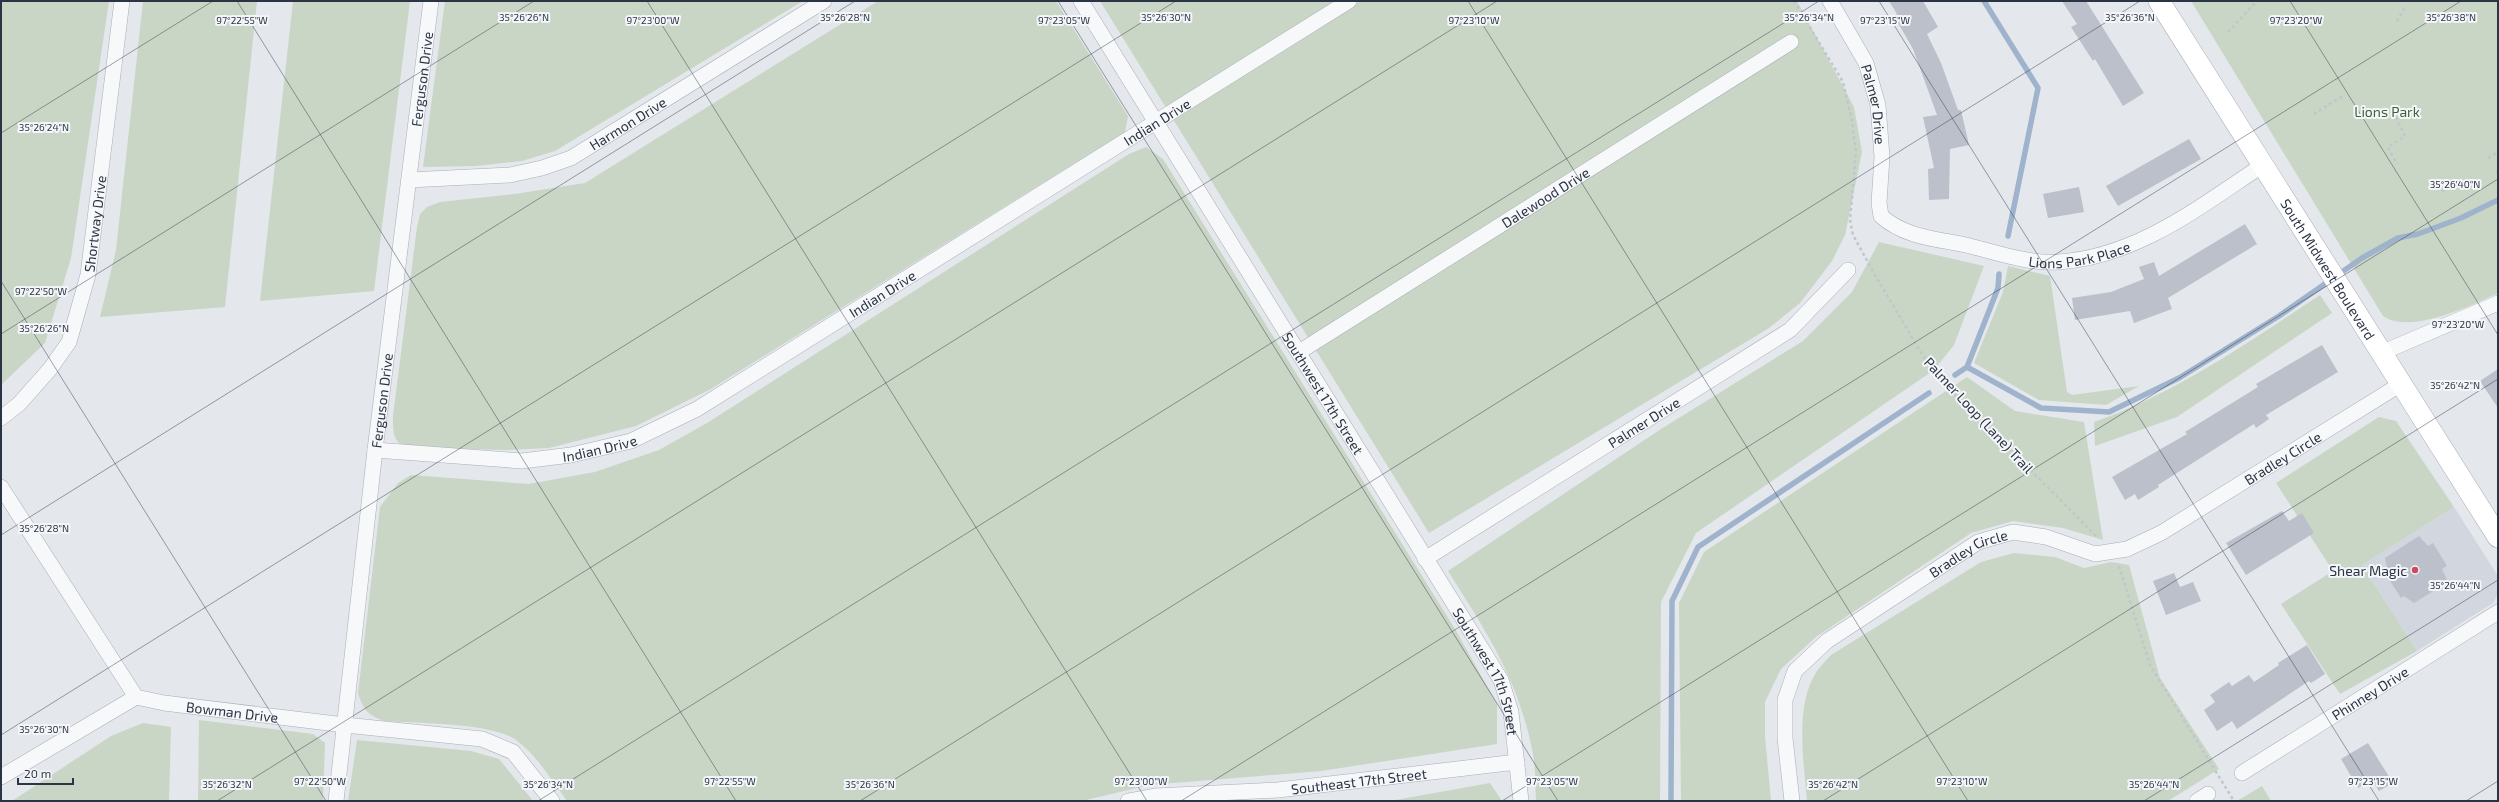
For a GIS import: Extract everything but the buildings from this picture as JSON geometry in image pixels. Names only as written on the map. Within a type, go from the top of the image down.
[{"type":"main road","name":"South Midwest Boulevard","points":[[2159,1],[2498,537]]},
{"type":"street","name":"Shortway Drive","points":[[1,418],[24,398],[50,369],[70,342],[88,275],[122,1]]},
{"type":"street","name":"Ferguson Drive","points":[[336,801],[375,450],[410,180],[431,1]]},
{"type":"street","name":"Harmon Drive","points":[[410,180],[510,175],[542,168],[571,158],[824,1]]},
{"type":"street","name":"Southwest 17th Street","points":[[1080,1],[1501,680],[1511,712],[1521,801]]},
{"type":"street","name":"Indian Drive","points":[[375,450],[522,461],[571,455],[631,441],[697,410],[1349,1]]},
{"type":"street","name":"Palmer Drive","points":[[1830,1],[1866,63],[1878,105],[1882,156],[1879,203],[1881,216]]},
{"type":"street","name":"Dalewood Drive","points":[[1299,352],[1791,42]]},
{"type":"street","name":"Lions Park Place","points":[[1881,216],[1902,231],[2029,260],[2057,262],[2094,257],[2136,244],[2263,165]]},
{"type":"street","name":"Palmer Drive","points":[[1425,558],[1790,330],[1848,270]]},
{"type":"street","points":[[2381,353],[2498,303]]},
{"type":"street","name":"Bradley Circle","points":[[1792,801],[1786,738],[1785,700],[1795,671],[1827,641],[1978,542],[2013,532],[2046,537],[2095,554],[2128,549],[2161,534],[2402,384]]},
{"type":"street","points":[[1,487],[136,697],[1,778]]},
{"type":"street","name":"Phinney Drive","points":[[2242,773],[2498,612]]},
{"type":"street","name":"Bowman Drive","points":[[136,697],[164,703],[345,725],[482,739],[513,752],[552,801]]},
{"type":"street","name":"Southeast 17th Street","points":[[1128,801],[1155,796],[1278,795],[1516,762]]},
{"type":"path","name":"Palmer Loop (Lane) Trail","points":[[1794,1],[1843,82],[1852,121],[1856,152],[1850,220],[1853,235],[1875,275],[1924,356],[1955,394],[2112,552],[2122,570],[2150,665],[2234,801]]},
{"type":"path","points":[[2228,32],[2257,1]]},
{"type":"path","points":[[2397,21],[2405,7]]},
{"type":"path","points":[[2314,114],[2344,95]]},
{"type":"path","points":[[2396,118],[2404,136],[2388,147],[2397,164]]},
{"type":"path","points":[[2488,158],[2496,154]]},
{"type":"path","points":[[2442,191],[2460,181]]},
{"type":"shaded area","points":[[2454,507],[2498,576],[2498,594],[2493,603],[2417,651],[2362,565]]},
{"type":"green space","points":[[1,1],[109,1],[71,258],[45,343],[1,385]]},
{"type":"green space","points":[[143,1],[257,1],[225,307],[100,317],[116,250]]},
{"type":"green space","points":[[293,1],[410,1],[374,291],[260,301]]},
{"type":"green space","points":[[445,1],[803,1],[555,151],[522,161],[476,166],[423,167]]},
{"type":"green space","points":[[878,1],[1056,1],[1128,116],[1125,132],[709,390],[636,426],[549,448],[507,450],[404,447],[397,441],[394,433],[393,416],[417,227],[420,214],[427,207],[440,202],[515,194],[585,183]]},
{"type":"green space","points":[[1100,1],[1797,1],[1854,107],[1862,152],[1845,235],[1832,261],[1800,303],[1769,328],[1429,533]]},
{"type":"green space","name":"Lions Park","points":[[2191,1],[2498,1],[2498,293],[2456,311],[2424,320],[2408,322],[2395,321],[2383,316]]},
{"type":"green space","points":[[1146,147],[1163,159],[1455,629],[1497,704],[1497,744],[1321,771],[1149,785],[1082,801],[567,801],[531,753],[516,740],[505,734],[473,727],[434,723],[384,721],[370,714],[364,708],[358,693],[380,507],[398,483],[411,475],[529,484],[595,472],[659,450],[707,423],[1129,154]]},
{"type":"green space","points":[[1879,242],[1984,266],[1954,345],[1934,370],[1696,533],[1661,602],[1660,801],[1536,801],[1533,755],[1526,723],[1518,700],[1499,656],[1448,571],[1661,429],[1803,341],[1852,292]]},
{"type":"green space","points":[[2008,266],[2050,276],[2067,392],[2072,395],[2139,386],[2106,405],[2039,400],[1974,363],[2003,292]]},
{"type":"green space","points":[[2320,295],[2332,313],[2177,417],[2095,446],[2094,422],[2154,397],[2182,382],[2238,349]]},
{"type":"green space","points":[[1967,377],[2015,411],[2084,422],[2103,540],[2063,528],[2013,521],[1971,533],[1816,637],[1781,669],[1765,702],[1765,737],[1771,801],[1681,801],[1679,603],[1704,552]]},
{"type":"green space","points":[[2379,417],[2396,421],[2454,507],[2362,565],[2417,651],[2340,694],[2281,604],[2333,571],[2276,483]]},
{"type":"green space","points":[[2014,553],[2055,557],[2084,568],[2111,562],[2129,565],[2160,678],[2219,769],[2168,801],[1807,801],[1802,734],[1803,717],[1805,700],[1810,685],[1817,671],[1822,665],[1831,655],[1981,562]]},
{"type":"green space","points":[[199,720],[313,734],[325,743],[323,801],[198,801]]},
{"type":"green space","points":[[143,723],[171,727],[169,801],[12,801],[111,736]]},
{"type":"green space","points":[[357,740],[471,751],[499,759],[533,801],[348,801]]},
{"type":"green space","points":[[1490,783],[1502,801],[1390,801]]},
{"type":"green space","points":[[2262,786],[2271,801],[2237,801]]},
{"type":"waterway","points":[[1984,1],[2038,88],[2008,236]]},
{"type":"waterway","points":[[1967,367],[2041,408],[2109,412],[2179,378],[2279,316],[2362,258],[2398,238],[2418,234],[2461,218],[2498,200]]},
{"type":"waterway","points":[[1955,375],[1967,367],[1998,288],[1999,274]]},
{"type":"waterway","points":[[1671,801],[1672,601],[1698,547],[1929,393]]},
{"type":"place","name":"Shear Magic","points":[[2415,570]]}]
